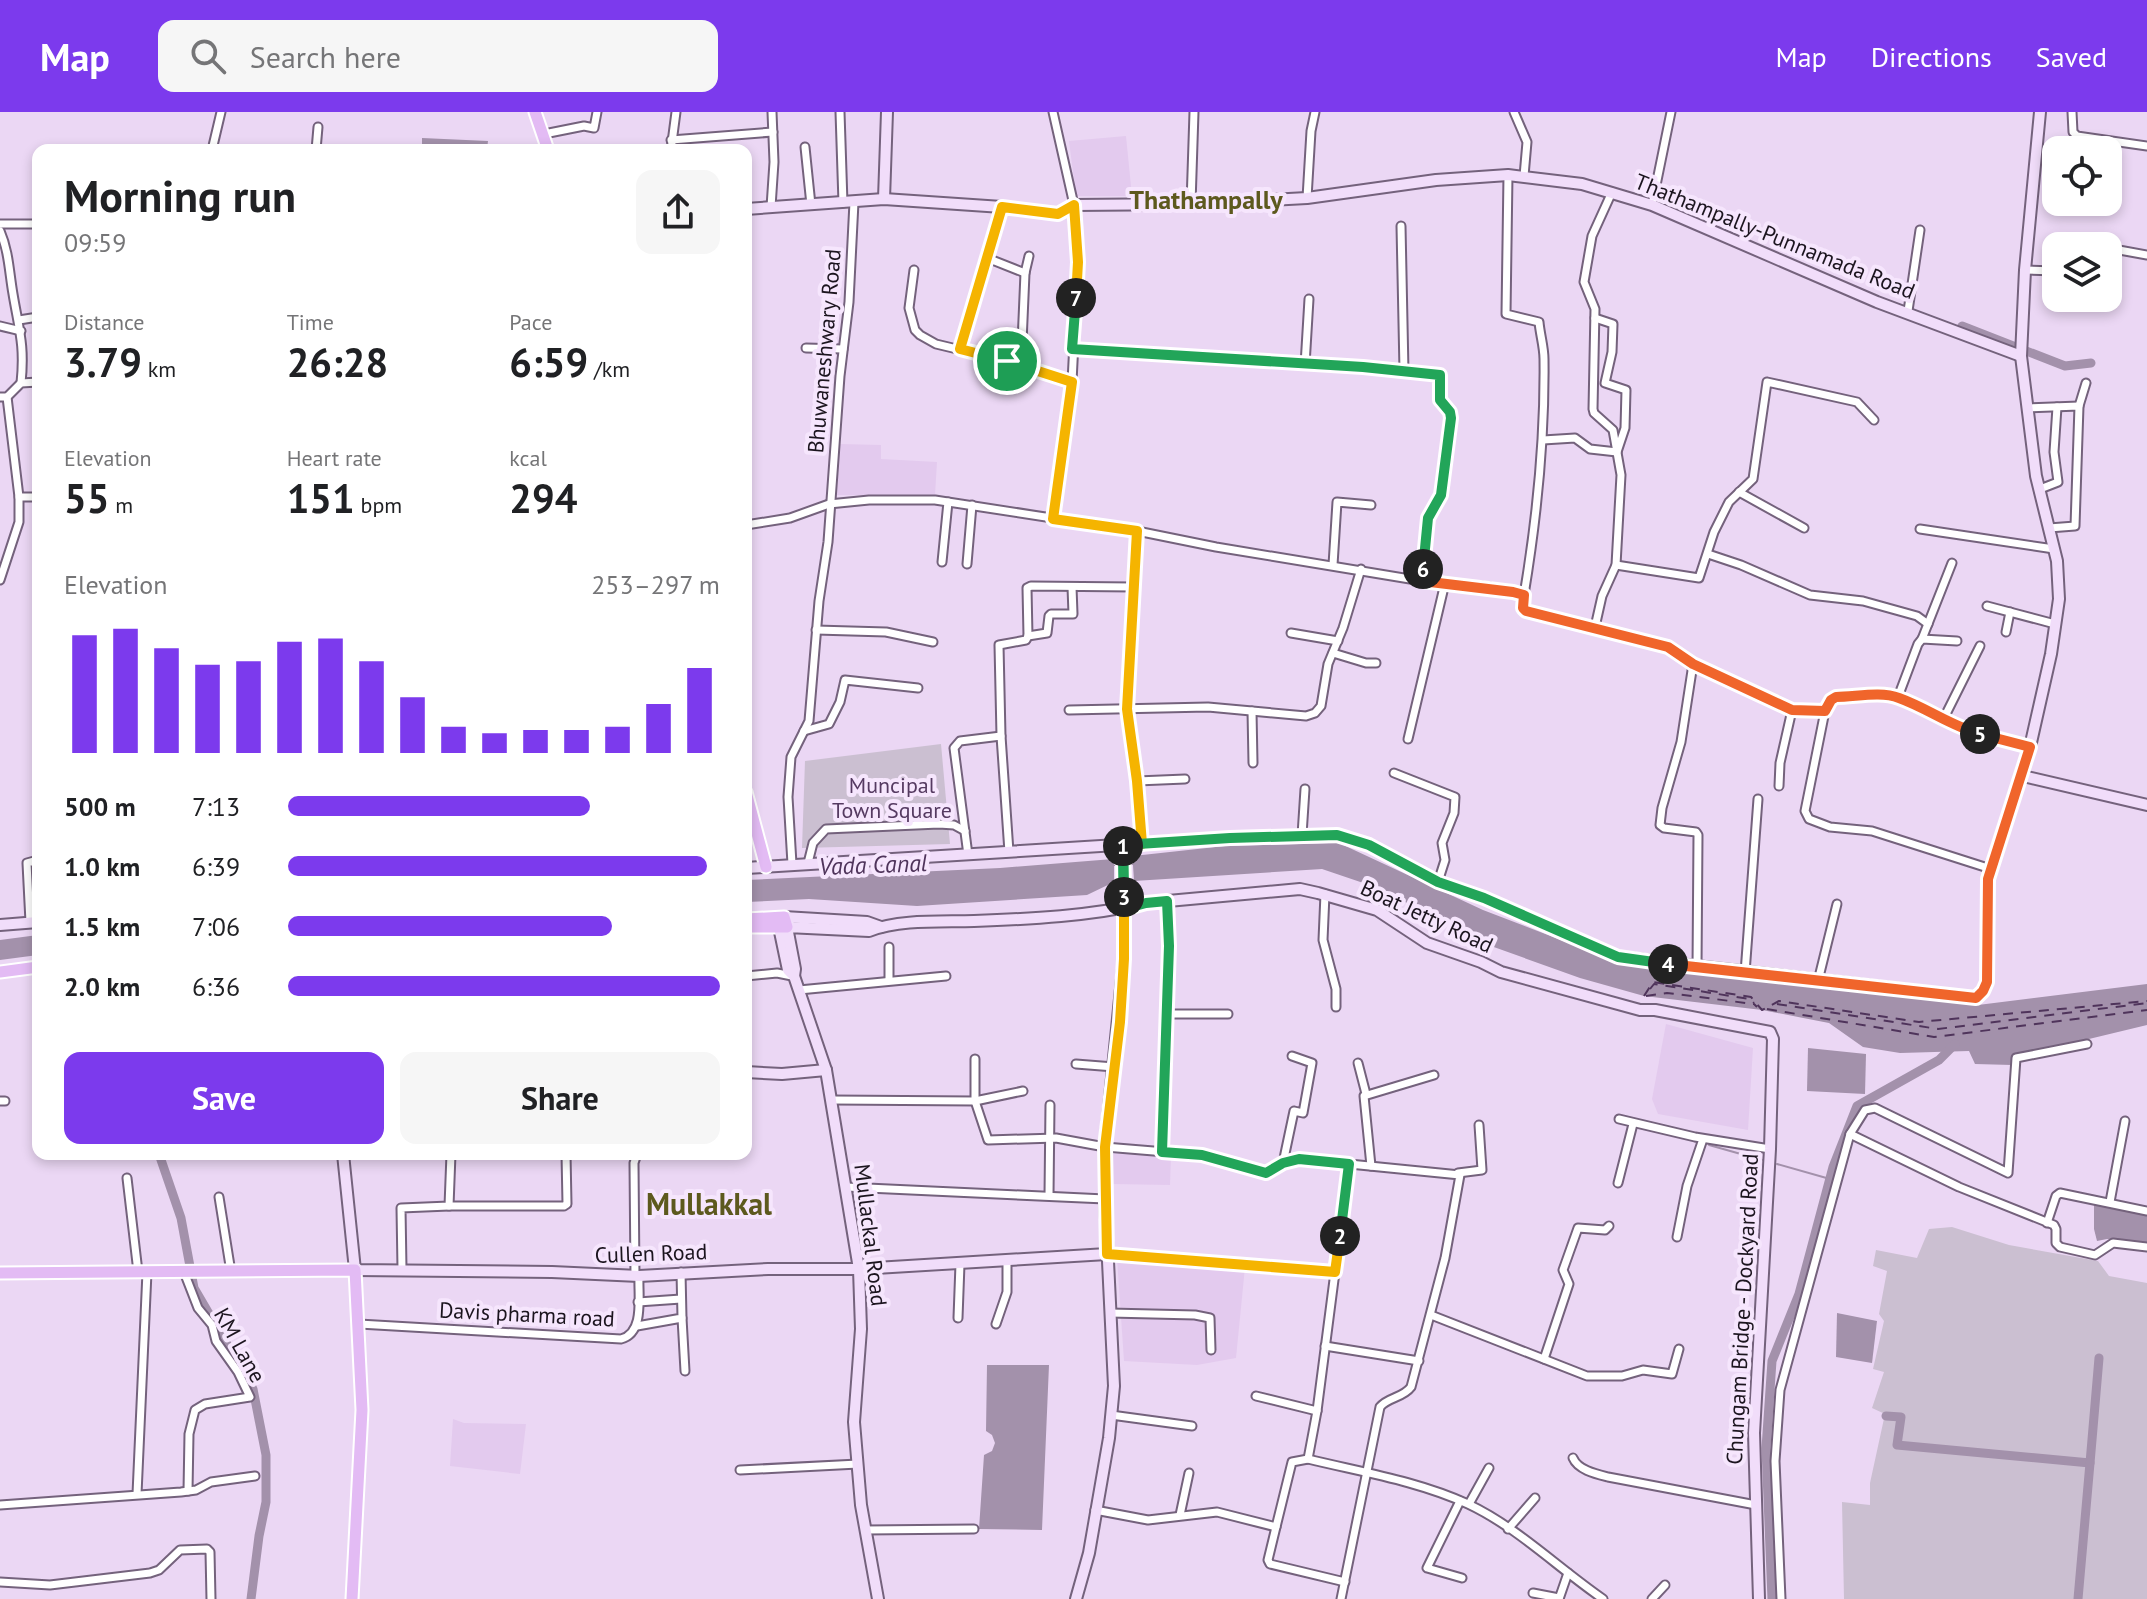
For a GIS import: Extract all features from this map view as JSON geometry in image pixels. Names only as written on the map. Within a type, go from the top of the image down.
[{"type":"main road","points":[[535,112],[546,144]]},
{"type":"main road","points":[[884,199],[887,112]]},
{"type":"main road","points":[[752,868],[1337,835],[1369,845],[1438,882],[1484,898],[1618,957],[1976,998],[1987,982],[1987,890],[1991,869],[2030,747],[2055,624],[2059,579],[2034,466],[2021,355],[2025,270],[2040,112]]},
{"type":"main road","name":"Thathampally-Punnamada Road","points":[[752,209],[884,199],[1058,214],[1074,205],[1191,204],[1307,198],[1436,180],[1524,176],[1582,184],[1652,205],[1877,302],[2021,355]]},
{"type":"main road","points":[[2023,776],[2147,805]]},
{"type":"main road","points":[[752,814],[766,867]]},
{"type":"main road","points":[[1076,1599],[1089,1553],[1114,1386],[1105,1147],[1124,959],[1123,845]]},
{"type":"main road","name":"Boat Jetty Road","points":[[781,922],[867,922],[881,927],[1062,917],[1146,903],[1300,889],[1377,910],[1427,943],[1530,982],[1640,1010],[1655,1010],[1759,1030]]},
{"type":"main road","points":[[752,920],[781,922]]},
{"type":"main road","points":[[0,925],[32,922]]},
{"type":"main road","points":[[752,926],[781,922]]},
{"type":"main road","name":"Mullackal Road","points":[[781,922],[795,969],[794,976],[826,1070],[859,1269],[861,1329],[854,1422],[865,1530],[878,1599]]},
{"type":"main road","points":[[0,972],[32,968]]},
{"type":"main road","name":"Chungam Bridge - Dockyard Road","points":[[1759,1030],[1770,1032],[1773,1039],[1755,1422],[1759,1599]]},
{"type":"main road","points":[[752,1072],[782,1074],[826,1070]]},
{"type":"main road","points":[[344,1160],[359,1324],[362,1410],[352,1599]]},
{"type":"main road","name":"Cullen Road","points":[[0,1273],[402,1269],[637,1276],[681,1272],[859,1269],[1107,1254]]},
{"type":"street","points":[[213,144],[221,112]]},
{"type":"street","points":[[544,134],[584,126],[594,128],[597,112]]},
{"type":"street","points":[[671,144],[676,112]]},
{"type":"street","points":[[771,207],[772,112]]},
{"type":"street","name":"Bhuwaneshwary Road","points":[[792,864],[788,797],[791,757],[809,721],[849,302],[849,202],[840,112]]},
{"type":"street","points":[[1053,112],[1074,205],[1078,270],[1072,382],[1053,519]]},
{"type":"street","points":[[1191,204],[1194,112]]},
{"type":"street","points":[[1307,198],[1315,112]]},
{"type":"street","points":[[1514,112],[1527,142],[1524,176]]},
{"type":"street","points":[[1652,205],[1671,112]]},
{"type":"street","points":[[2072,112],[2073,132],[2077,136],[2147,146]]},
{"type":"street","points":[[317,144],[318,127]]},
{"type":"street","points":[[671,140],[773,132]]},
{"type":"street","points":[[805,147],[811,205]]},
{"type":"street","points":[[1508,175],[1506,314],[1539,322],[1545,356],[1543,440],[1535,529],[1523,608],[1668,647],[1693,664],[1792,710],[1825,711]]},
{"type":"street","points":[[1595,627],[1602,596],[1616,565],[1621,475],[1613,430],[1593,409],[1595,309],[1584,282],[1592,236],[1612,192]]},
{"type":"street","points":[[960,349],[1002,207]]},
{"type":"street","points":[[0,224],[32,224]]},
{"type":"street","points":[[1401,226],[1404,371]]},
{"type":"street","points":[[1908,311],[1920,230]]},
{"type":"street","points":[[0,231],[10,258],[24,352],[21,383]]},
{"type":"street","points":[[2122,251],[2147,255]]},
{"type":"street","points":[[1021,366],[1025,273],[1029,256]]},
{"type":"street","points":[[987,258],[1025,273]]},
{"type":"street","points":[[914,270],[909,308],[915,330],[936,344],[1072,382]]},
{"type":"street","points":[[2025,270],[2042,271]]},
{"type":"street","points":[[1305,365],[1309,299]]},
{"type":"street","points":[[19,320],[32,318]]},
{"type":"street","points":[[1595,318],[1613,324],[1612,352],[1605,383],[1626,390],[1625,428],[1617,452]]},
{"type":"street","points":[[0,326],[21,331]]},
{"type":"street","points":[[806,348],[843,349]]},
{"type":"street","points":[[1072,349],[1440,375],[1440,400],[1451,414],[1441,495],[1428,518],[1422,581]]},
{"type":"street","points":[[0,580],[4,553],[18,528],[19,497],[3,397],[21,383],[32,382]]},
{"type":"street","points":[[1616,565],[1699,578],[1714,532],[1729,502],[1753,479],[1767,382],[1857,402],[1874,420]]},
{"type":"street","points":[[2049,528],[2075,526],[2079,406],[2086,383]]},
{"type":"street","points":[[2028,408],[2079,406]]},
{"type":"street","points":[[2040,489],[2058,482],[2054,452],[2057,407]]},
{"type":"street","points":[[1543,440],[1575,438],[1590,449],[1617,452]]},
{"type":"street","points":[[1739,492],[1804,528]]},
{"type":"street","points":[[19,497],[32,497]]},
{"type":"street","points":[[752,524],[790,518],[829,504],[903,500],[948,502],[1137,531],[1422,581],[1490,587],[1524,595]]},
{"type":"street","points":[[942,562],[948,502]]},
{"type":"street","points":[[1333,565],[1337,502],[1371,505]]},
{"type":"street","points":[[967,564],[972,505]]},
{"type":"street","points":[[1920,529],[2054,549]]},
{"type":"street","points":[[1137,531],[1127,709],[1142,844]]},
{"type":"street","points":[[1708,554],[1810,595],[1863,601],[1917,616],[1928,624]]},
{"type":"street","points":[[1898,697],[1952,563]]},
{"type":"street","points":[[1069,710],[1208,707],[1306,716],[1315,713],[1321,706],[1333,653],[1361,569]]},
{"type":"street","points":[[1408,739],[1445,583]]},
{"type":"street","points":[[1028,636],[1027,588],[1031,586],[1133,587]]},
{"type":"street","points":[[1009,852],[998,649],[1001,643],[1047,633],[1051,614],[1073,614],[1072,587]]},
{"type":"street","points":[[1987,606],[2055,624]]},
{"type":"street","points":[[2006,632],[2010,612]]},
{"type":"street","points":[[816,630],[886,632],[933,642]]},
{"type":"street","points":[[1291,633],[1338,641]]},
{"type":"street","points":[[1922,639],[1957,641]]},
{"type":"street","points":[[1943,720],[1980,646]]},
{"type":"street","points":[[1333,653],[1376,663]]},
{"type":"street","points":[[1693,664],[1681,742],[1660,825],[1698,835],[1697,968]]},
{"type":"street","points":[[804,731],[829,724],[840,702],[845,680],[918,688]]},
{"type":"street","points":[[1991,869],[1872,831],[1830,827],[1809,819],[1805,811],[1825,711],[1836,697],[1898,697],[1943,720],[2030,747]]},
{"type":"street","points":[[1779,786],[1780,763],[1792,710]]},
{"type":"street","points":[[1252,711],[1253,763]]},
{"type":"street","points":[[968,855],[954,748],[960,741],[1001,736]]},
{"type":"street","points":[[1394,773],[1455,797],[1454,813],[1442,846],[1445,860],[1438,882]]},
{"type":"street","points":[[1137,781],[1185,779]]},
{"type":"street","points":[[1302,835],[1305,789]]},
{"type":"street","points":[[1745,973],[1758,799]]},
{"type":"street","points":[[808,863],[813,843],[826,829],[939,824],[954,825],[965,831]]},
{"type":"street","points":[[32,862],[27,863],[32,905]]},
{"type":"street","points":[[1325,894],[1323,940],[1336,989],[1336,1007]]},
{"type":"street","points":[[1162,1152],[1169,946],[1167,901]]},
{"type":"street","points":[[1818,981],[1837,904]]},
{"type":"street","points":[[889,947],[889,980]]},
{"type":"street","points":[[752,975],[777,973],[794,976]]},
{"type":"street","points":[[799,990],[946,976]]},
{"type":"street","points":[[1166,1014],[1228,1014]]},
{"type":"street","points":[[1781,1599],[1775,1461],[1780,1390],[1850,1134],[1865,1110],[1875,1108],[2008,1173],[2016,1058],[2087,1044]]},
{"type":"street","points":[[1283,1163],[1294,1111],[1303,1113],[1312,1063],[1292,1056]]},
{"type":"street","points":[[975,1059],[975,1101],[988,1140],[1048,1138],[1105,1147],[1202,1155],[1266,1173],[1283,1163],[1299,1159],[1458,1173],[1482,1170],[1479,1125]]},
{"type":"street","points":[[1358,1063],[1366,1094]]},
{"type":"street","points":[[1076,1064],[1114,1067]]},
{"type":"street","points":[[1371,1166],[1363,1099],[1366,1094],[1434,1075]]},
{"type":"street","points":[[832,1100],[975,1101],[1023,1091]]},
{"type":"street","points":[[1049,1195],[1050,1105]]},
{"type":"street","points":[[1619,1119],[1703,1139],[1770,1149]]},
{"type":"street","points":[[2110,1202],[2125,1121]]},
{"type":"street","points":[[1618,1183],[1633,1124]]},
{"type":"street","points":[[1850,1134],[1959,1187],[2056,1227],[2058,1246],[2089,1255],[2095,1255],[2113,1243],[2147,1247]]},
{"type":"street","points":[[1677,1237],[1687,1186],[1703,1139]]},
{"type":"street","points":[[449,1206],[451,1160]]},
{"type":"street","points":[[402,1269],[401,1208],[564,1206],[567,1204],[566,1160]]},
{"type":"street","name":"Davis pharma road","points":[[359,1324],[628,1337],[637,1326],[638,1302],[635,1160]]},
{"type":"street","points":[[1308,1459],[1349,1164]]},
{"type":"street","points":[[1341,1599],[1364,1473],[1380,1407],[1409,1391],[1419,1361],[1461,1179],[1458,1173]]},
{"type":"street","points":[[127,1178],[143,1272],[137,1494]]},
{"type":"street","points":[[846,1187],[1105,1199]]},
{"type":"street","points":[[2047,1223],[2058,1194],[2147,1211]]},
{"type":"street","points":[[219,1197],[231,1272]]},
{"type":"street","points":[[1544,1359],[1569,1284],[1563,1270],[1578,1228],[1605,1230],[1609,1226]]},
{"type":"street","points":[[1107,1254],[1335,1272]]},
{"type":"street","points":[[996,1324],[1007,1292],[1007,1261]]},
{"type":"street","points":[[958,1318],[960,1264]]},
{"type":"street","name":"KM Lane","points":[[188,1491],[189,1434],[195,1410],[205,1404],[250,1397],[238,1372],[216,1341],[212,1325],[198,1308],[190,1272]]},
{"type":"street","points":[[681,1272],[685,1371]]},
{"type":"street","points":[[638,1302],[681,1299]]},
{"type":"street","points":[[1110,1313],[1210,1318],[1211,1350]]},
{"type":"street","points":[[1431,1315],[1587,1376],[1622,1376],[1643,1370],[1672,1374],[1679,1349]]},
{"type":"street","points":[[637,1326],[682,1318]]},
{"type":"street","points":[[1325,1346],[1419,1361]]},
{"type":"street","points":[[1256,1396],[1317,1411]]},
{"type":"street","points":[[1111,1415],[1192,1426]]},
{"type":"street","points":[[1573,1458],[1585,1469],[1608,1477],[1756,1505]]},
{"type":"street","points":[[1345,1582],[1270,1564],[1268,1560],[1292,1462],[1308,1459],[1434,1491],[1469,1504],[1603,1599]]},
{"type":"street","points":[[740,1470],[858,1464]]},
{"type":"street","points":[[1469,1504],[1489,1468]]},
{"type":"street","points":[[1180,1515],[1189,1473]]},
{"type":"street","points":[[0,1505],[188,1491],[211,1482],[255,1476]]},
{"type":"street","points":[[1508,1529],[1535,1498]]},
{"type":"street","points":[[1460,1501],[1427,1568],[1462,1578]]},
{"type":"street","points":[[1095,1510],[1148,1520],[1217,1512],[1276,1527]]},
{"type":"street","points":[[865,1530],[974,1529]]},
{"type":"street","points":[[0,1582],[50,1585],[150,1573],[167,1563],[180,1550],[207,1549],[210,1552],[211,1599]]},
{"type":"street","points":[[1533,1593],[1559,1599],[1568,1573]]},
{"type":"street","points":[[1652,1599],[1665,1585]]},
{"type":"shaded area","points":[[1126,136],[1132,196],[1076,196],[1069,141]]},
{"type":"shaded area","points":[[422,138],[488,141],[488,144],[422,144]]},
{"type":"shaded area","points":[[840,444],[881,445],[881,459],[937,462],[935,495],[837,495]]},
{"type":"shaded area","points":[[1339,843],[1483,910],[1618,962],[1978,1005],[2147,984],[2147,1025],[2031,1053],[2012,1065],[1975,1064],[1969,1051],[1900,1053],[1863,1047],[1829,1023],[1762,1010],[1644,996],[1580,978],[1477,941],[1381,889],[1322,869],[1134,881],[1133,865],[1114,866],[1114,882],[1087,895],[917,906],[809,899],[752,902],[752,880],[1000,868],[1113,859],[1114,865],[1133,864],[1133,856],[1225,846]]},
{"type":"shaded area","points":[[32,936],[32,956],[0,960],[0,940]]},
{"type":"shaded area","points":[[1666,1024],[1753,1048],[1748,1130],[1658,1114],[1652,1099]]},
{"type":"shaded area","points":[[1808,1048],[1866,1054],[1865,1094],[1807,1091]]},
{"type":"shaded area","points":[[1113,1154],[1171,1155],[1170,1185],[1112,1184]]},
{"type":"shaded area","points":[[2094,1205],[2147,1213],[2147,1244],[2107,1239],[2097,1241]]},
{"type":"shaded area","points":[[1117,1258],[1245,1267],[1236,1358],[1197,1365],[1124,1361]]},
{"type":"shaded area","points":[[1837,1313],[1877,1321],[1872,1363],[1836,1357]]},
{"type":"shaded area","points":[[987,1365],[1049,1365],[1042,1530],[979,1529],[984,1455],[992,1451],[995,1443],[986,1431]]},
{"type":"shaded area","points":[[453,1419],[464,1423],[526,1424],[520,1474],[450,1466]]},
{"type":"green space","name":"Muncipal Town Square","points":[[941,744],[950,844],[802,848],[805,761]]},
{"type":"green space","points":[[1952,1227],[2009,1245],[2098,1261],[2109,1276],[2147,1283],[2147,1599],[1844,1599],[1842,1502],[1870,1505],[1870,1483],[1885,1414],[1872,1408],[1884,1372],[1873,1369],[1884,1321],[1879,1314],[1887,1271],[1873,1266],[1876,1250],[1917,1258],[1929,1229]]},
{"type":"waterway","points":[[1962,326],[2065,366],[2091,363]]},
{"type":"waterway","points":[[1772,1599],[1766,1448],[1772,1361],[1799,1294],[1833,1167],[1857,1106],[1939,1060],[1955,1044]]},
{"type":"waterway","points":[[1709,1145],[1762,1160]]},
{"type":"waterway","points":[[161,1160],[181,1218],[194,1288],[253,1389],[266,1455],[266,1502],[251,1599]]},
{"type":"waterway","points":[[1777,1164],[1830,1179]]},
{"type":"waterway","points":[[1886,1416],[1901,1417],[1897,1445],[2090,1463],[2099,1358]]},
{"type":"waterway","points":[[2078,1599],[2090,1463]]},
{"type":"ferry route","points":[[1644,996],[1653,982],[1751,997],[1762,1010],[1779,1001],[1919,1022],[2147,1001]]},
{"type":"ferry route","points":[[1650,989],[1654,984],[1750,999],[1754,1003]]},
{"type":"ferry route","points":[[1646,996],[1667,993],[1754,1004],[1757,1007]]},
{"type":"ferry route","points":[[1777,1004],[1938,1029],[2147,1003]]},
{"type":"ferry route","points":[[1767,1009],[1934,1037],[2147,1010]]},
{"type":"district","name":"Thathampally","points":[[1206,200]]},
{"type":"district","name":"Mullakkal","points":[[709,1205]]},
{"type":"route","points":[[1007,361],[960,349],[1002,207],[1058,214],[1074,205],[1078,270],[1072,349],[1363,367],[1440,375],[1440,400],[1451,418],[1441,495],[1428,518],[1422,581],[1490,587],[1524,595],[1523,608],[1526,611],[1668,647],[1693,664],[1792,710],[1825,711],[1836,697],[1898,697],[1943,720],[2030,747],[1988,879],[1987,982],[1983,991],[1972,998],[1618,957],[1484,898],[1438,882],[1369,845],[1337,835],[1123,845],[1124,959],[1105,1147],[1107,1254],[1335,1272],[1349,1164],[1299,1159],[1262,1173],[1202,1155],[1162,1152],[1169,946],[1167,901],[1124,909],[1123,845],[1142,844],[1127,709],[1137,531],[1053,519],[1072,382],[1007,361]]},
{"type":"water label","name":"Vada Canal","points":[[873,865]]}]
